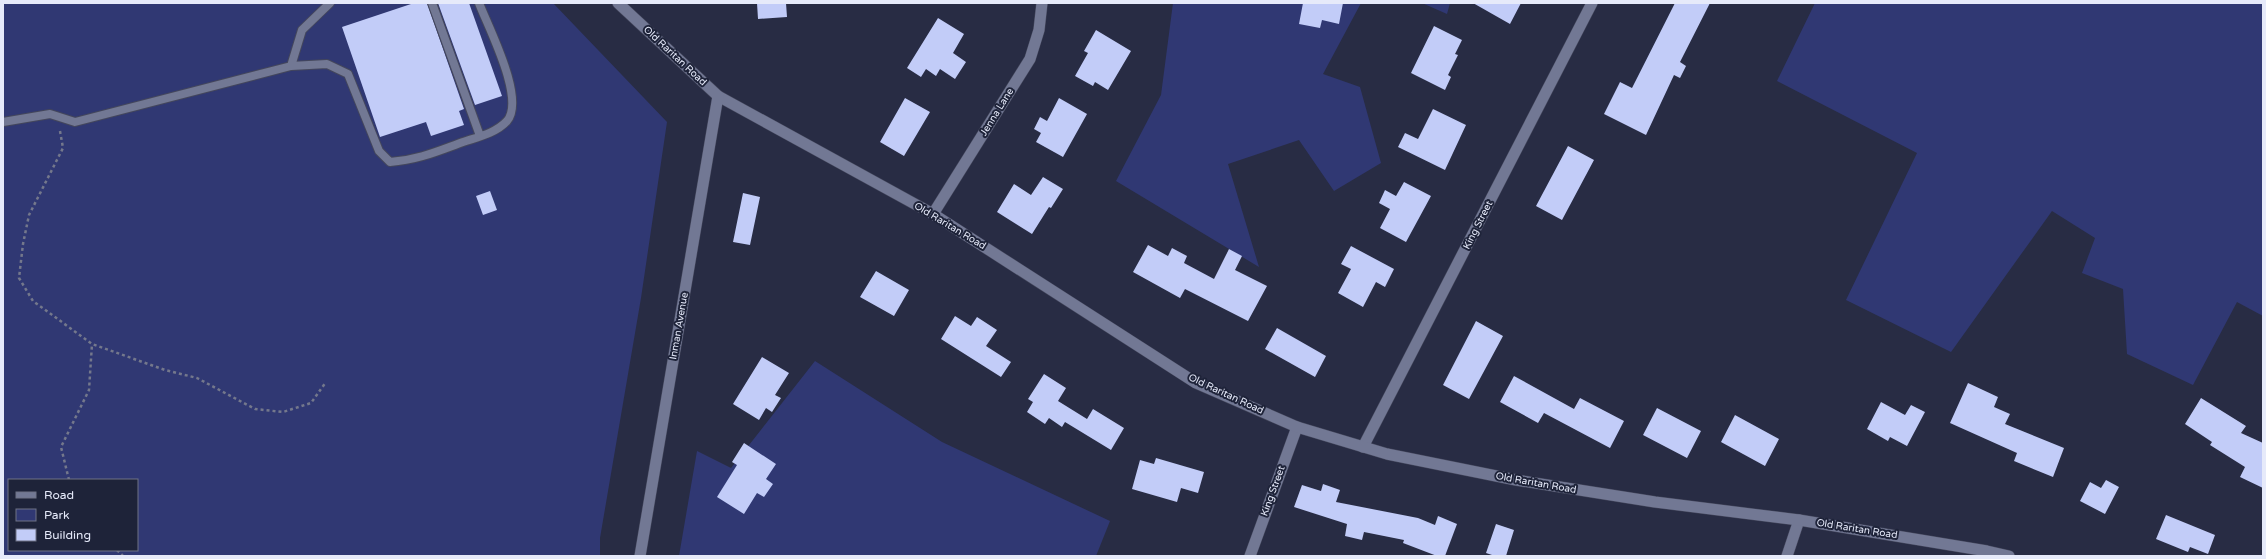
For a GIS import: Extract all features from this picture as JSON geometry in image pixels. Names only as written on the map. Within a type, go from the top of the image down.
[{"type":"street","name":"Old Raritan Road","points":[[618,3],[718,96],[933,214],[1196,383],[1297,427],[1387,454],[1542,484],[1655,502],[1799,520],[2009,556]]},
{"type":"street","name":"Jenna Lane","points":[[933,214],[1030,59],[1039,30],[1042,3]]},
{"type":"street","name":"King Street","points":[[1363,447],[1592,3]]},
{"type":"street","name":"Inman Avenue","points":[[640,556],[718,96]]},
{"type":"street","name":"King Street","points":[[1250,556],[1297,427]]},
{"type":"street","points":[[1787,556],[1799,520]]},
{"type":"lane","points":[[291,66],[302,30],[330,3]]},
{"type":"lane","points":[[432,3],[480,136]]},
{"type":"lane","points":[[3,122],[50,114],[74,122],[291,66],[327,64],[348,74],[379,151],[390,162],[412,160],[493,131],[508,120],[513,103],[511,84],[479,3]]},
{"type":"path","points":[[60,128],[63,148],[29,215],[23,244],[18,278],[33,300],[92,344],[164,370],[197,378],[255,409],[283,412],[311,403],[326,382]]},
{"type":"path","points":[[69,479],[61,447],[89,390],[92,344]]},
{"type":"green space","points":[[3,3],[553,3],[667,122],[641,298],[600,538],[600,556],[3,556]]},
{"type":"green space","points":[[1173,3],[1361,3],[1323,74],[1360,87],[1381,163],[1334,191],[1299,140],[1228,164],[1259,267],[1116,181],[1161,95]]},
{"type":"green space","points":[[1422,3],[1450,3],[1447,14]]},
{"type":"green space","points":[[1815,3],[2263,3],[2263,316],[2237,302],[2193,385],[2127,354],[2123,289],[2082,273],[2095,238],[2052,211],[1951,352],[1846,300],[1917,153],[1777,81]]},
{"type":"green space","points":[[815,361],[942,442],[1110,521],[1096,556],[679,556],[697,451],[731,468]]},
{"type":"building","points":[[414,3],[427,3],[464,109],[459,111],[464,125],[431,136],[426,122],[380,137],[342,27]]},
{"type":"building","points":[[438,3],[469,3],[502,96],[475,105]]},
{"type":"building","points":[[757,3],[786,3],[787,17],[758,19]]},
{"type":"building","points":[[1303,3],[1343,3],[1339,24],[1322,20],[1320,28],[1299,24]]},
{"type":"building","points":[[1473,3],[1521,3],[1510,24]]},
{"type":"building","points":[[1675,3],[1710,3],[1680,62],[1686,66],[1680,78],[1674,75],[1646,135],[1604,114],[1620,82],[1632,88]]},
{"type":"building","points":[[938,18],[964,34],[953,53],[966,62],[955,79],[940,69],[936,76],[926,69],[921,77],[907,68]]},
{"type":"building","points":[[1434,26],[1462,40],[1455,54],[1458,55],[1448,75],[1451,77],[1445,90],[1411,73]]},
{"type":"building","points":[[1096,30],[1131,51],[1108,90],[1095,82],[1093,86],[1075,76],[1088,53],[1084,51]]},
{"type":"building","points":[[905,98],[930,112],[904,156],[880,142]]},
{"type":"building","points":[[1059,98],[1087,114],[1063,157],[1036,142],[1041,133],[1034,129],[1040,117],[1047,121]]},
{"type":"building","points":[[1433,109],[1466,125],[1445,170],[1398,147],[1405,133],[1418,139]]},
{"type":"building","points":[[1568,146],[1594,160],[1562,220],[1536,206]]},
{"type":"building","points":[[1043,177],[1063,189],[1051,208],[1049,207],[1032,234],[997,212],[1014,184],[1031,195]]},
{"type":"building","points":[[1404,182],[1431,196],[1406,242],[1380,228],[1390,209],[1379,203],[1385,190],[1396,196]]},
{"type":"building","points":[[490,191],[497,210],[483,215],[476,196]]},
{"type":"building","points":[[743,193],[760,197],[750,245],[733,242]]},
{"type":"building","points":[[1148,245],[1168,256],[1172,248],[1187,256],[1184,263],[1214,279],[1229,249],[1242,256],[1235,270],[1267,286],[1248,321],[1185,289],[1180,298],[1133,272]]},
{"type":"building","points":[[1351,246],[1394,269],[1385,287],[1376,282],[1363,307],[1338,293],[1351,269],[1341,264]]},
{"type":"building","points":[[876,271],[909,290],[894,316],[860,297]]},
{"type":"building","points":[[955,316],[971,326],[977,317],[997,330],[986,346],[1011,362],[1001,377],[941,339]]},
{"type":"building","points":[[1476,321],[1503,336],[1469,399],[1443,385]]},
{"type":"building","points":[[1277,328],[1326,356],[1315,377],[1265,349]]},
{"type":"building","points":[[762,357],[789,373],[775,395],[781,398],[772,412],[766,408],[759,420],[733,404]]},
{"type":"building","points":[[1044,374],[1066,388],[1058,401],[1087,419],[1093,409],[1124,428],[1111,450],[1065,422],[1062,427],[1049,418],[1045,424],[1027,412],[1033,402],[1028,399]]},
{"type":"building","points":[[1514,376],[1574,409],[1580,398],[1624,421],[1610,448],[1544,413],[1538,423],[1500,402]]},
{"type":"building","points":[[1968,383],[1998,397],[1994,407],[2010,414],[2005,424],[2064,448],[2053,477],[2014,461],[2017,453],[1950,423]]},
{"type":"building","points":[[2201,398],[2246,426],[2241,433],[2263,443],[2263,488],[2240,477],[2245,467],[2210,445],[2212,442],[2185,424]]},
{"type":"building","points":[[1881,402],[1905,415],[1911,405],[1925,412],[1907,446],[1890,437],[1888,441],[1867,429]]},
{"type":"building","points":[[1657,408],[1701,431],[1687,458],[1643,435]]},
{"type":"building","points":[[1735,415],[1779,439],[1765,466],[1721,442]]},
{"type":"building","points":[[744,443],[776,464],[766,479],[773,484],[764,497],[757,493],[744,514],[717,497],[737,465],[732,462]]},
{"type":"building","points":[[1156,458],[1204,472],[1198,493],[1181,488],[1177,502],[1132,489],[1140,460],[1154,464]]},
{"type":"building","points":[[2106,480],[2119,487],[2105,514],[2080,501],[2090,482],[2101,488]]},
{"type":"building","points":[[1323,484],[1340,490],[1336,502],[1418,518],[1435,525],[1438,516],[1457,524],[1445,556],[1437,556],[1403,543],[1404,540],[1364,532],[1362,540],[1345,536],[1347,524],[1294,507],[1302,485],[1321,491]]},
{"type":"building","points":[[2166,515],[2215,535],[2208,554],[2190,547],[2188,552],[2156,539]]},
{"type":"building","points":[[1496,524],[1514,530],[1506,556],[1495,556],[1486,553]]}]
